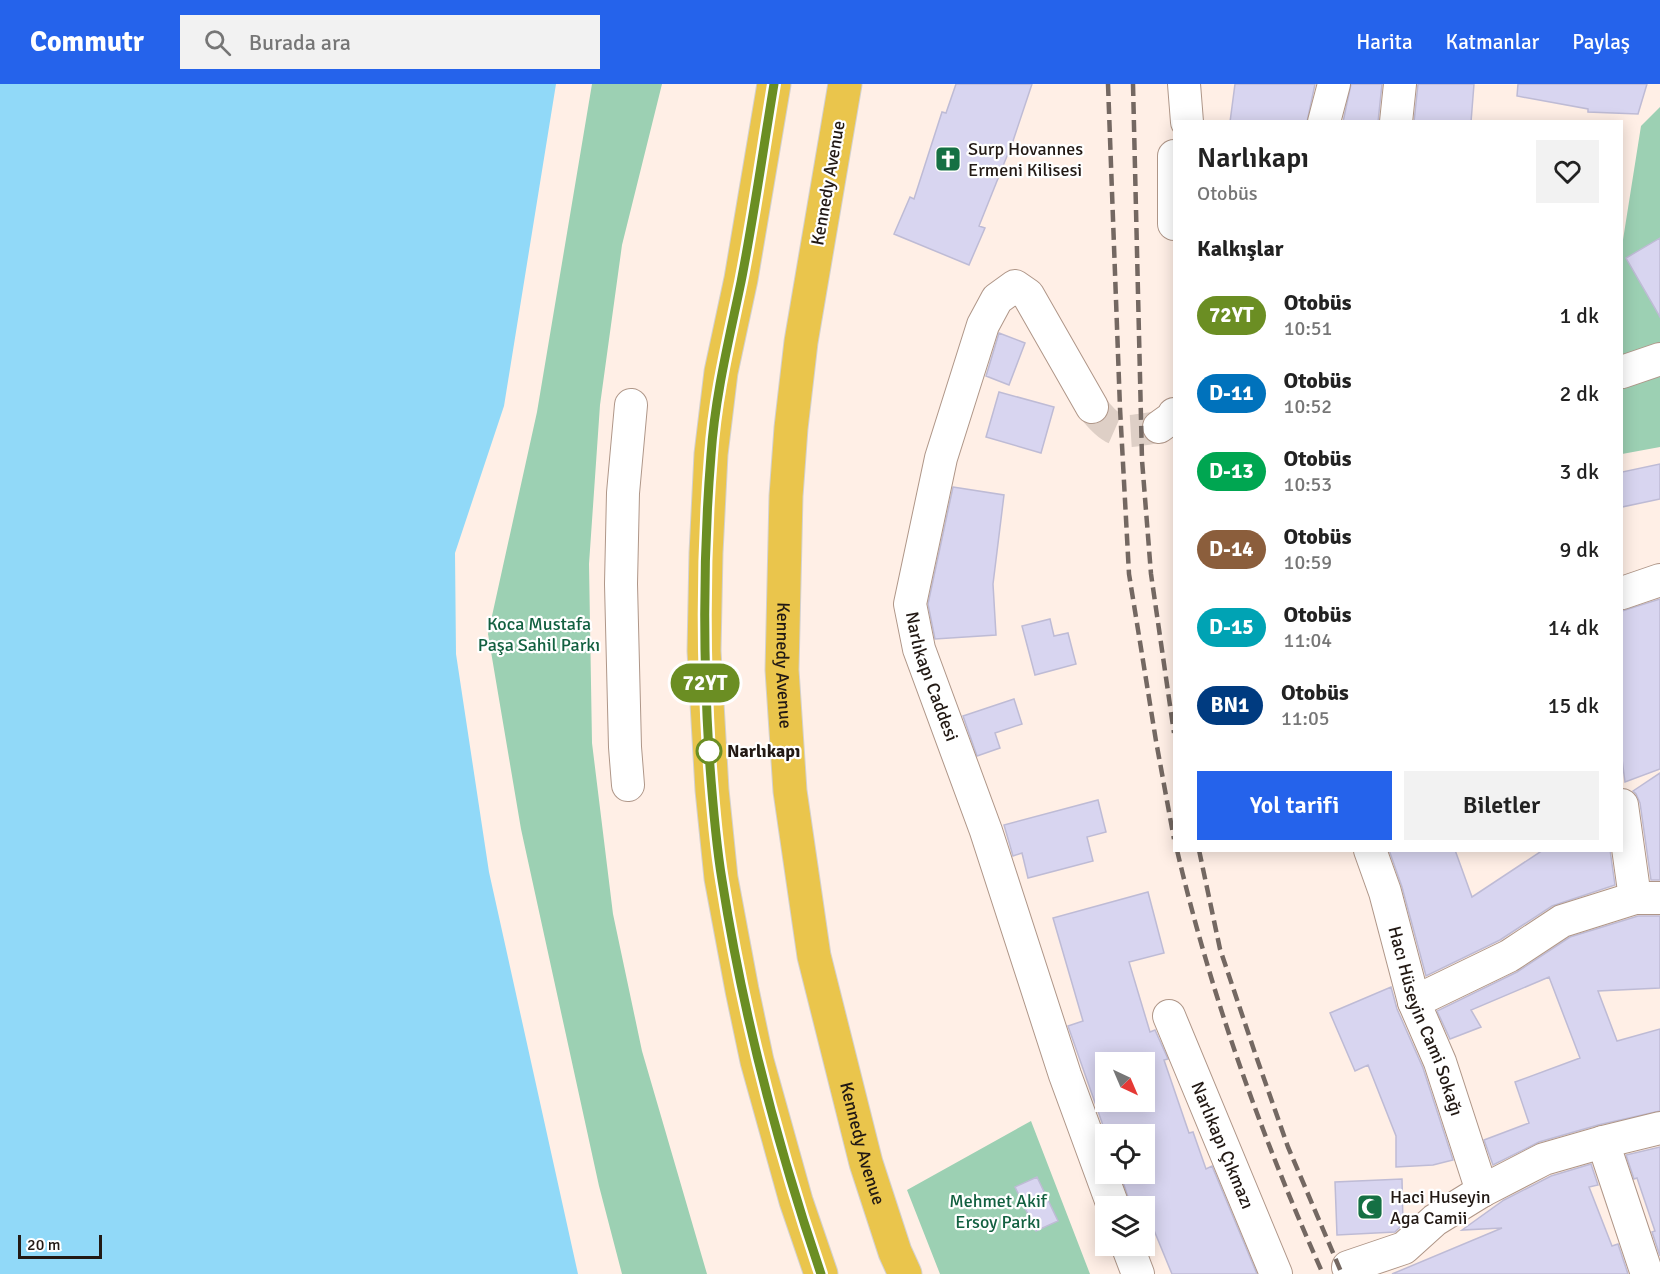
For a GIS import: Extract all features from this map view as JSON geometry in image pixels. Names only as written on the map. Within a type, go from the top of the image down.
[{"type":"highway","points":[[774,84],[741,279],[721,372],[711,454],[704,651],[712,790],[721,878],[742,990],[757,1061],[796,1201],[821,1274]]},
{"type":"highway","name":"Kennedy Avenue","points":[[845,84],[801,342],[791,428],[786,496],[782,670],[790,791],[814,956],[835,1047],[866,1163],[895,1252],[905,1274]]},
{"type":"street","points":[[1325,120],[1334,84]]},
{"type":"street","points":[[1396,120],[1400,84]]},
{"type":"street","name":"Narlıkapı Caddesi","points":[[1092,407],[1028,295],[1016,286],[1004,292],[997,299],[983,325],[941,458],[910,604],[919,649],[986,831],[1065,1075],[1109,1196]]},
{"type":"street","points":[[1623,372],[1660,359]]},
{"type":"street","points":[[628,785],[621,584],[623,493],[631,405]]},
{"type":"street","points":[[1623,593],[1660,580]]},
{"type":"street","points":[[1414,1002],[1509,956],[1562,921],[1647,898],[1623,808]]},
{"type":"street","name":"Hacı Hüseyin Cami Sokağı","points":[[1371,852],[1385,892],[1414,1002],[1440,1062],[1482,1191]]},
{"type":"street","name":"Narlıkapı Çıkmazı","points":[[1169,1016],[1276,1274]]},
{"type":"street","points":[[1348,1267],[1404,1248],[1436,1220],[1482,1191],[1544,1159],[1660,1128]]},
{"type":"street","points":[[1602,1142],[1647,1274]]},
{"type":"street","points":[[1131,1256],[1138,1274]]},
{"type":"green space","name":"Koca Mustafa Paşa Sahil Parkı","points":[[592,84],[662,84],[622,245],[600,405],[589,564],[592,743],[613,914],[642,1051],[707,1274],[622,1274],[599,1186],[521,829],[488,634],[537,412]]},
{"type":"green space","points":[[1660,107],[1660,352],[1623,360],[1623,240],[1641,126]]},
{"type":"green space","points":[[1660,372],[1660,447],[1623,454],[1623,383]]},
{"type":"green space","name":"Mehmet Akif Ersoy Parkı","points":[[1031,1121],[1090,1274],[940,1274],[907,1190]]},
{"type":"water","points":[[0,84],[556,84],[504,406],[455,553],[456,654],[489,872],[578,1274],[0,1274]]},
{"type":"building","points":[[956,84],[1032,84],[1013,141],[979,226],[985,228],[969,265],[894,234],[910,197],[914,199],[942,112],[946,113]]},
{"type":"building","points":[[1235,84],[1315,84],[1307,120],[1230,120]]},
{"type":"building","points":[[1351,84],[1382,84],[1378,120],[1343,120]]},
{"type":"building","points":[[1418,84],[1474,84],[1471,120],[1414,120]]},
{"type":"building","points":[[1518,84],[1647,84],[1638,114],[1588,112],[1588,109],[1517,96]]},
{"type":"building","points":[[1660,238],[1660,317],[1626,258]]},
{"type":"building","points":[[999,333],[1025,343],[1009,385],[986,376]]},
{"type":"building","points":[[999,392],[1054,407],[1041,453],[986,437]]},
{"type":"building","points":[[1660,464],[1660,499],[1623,507],[1623,472]]},
{"type":"building","points":[[953,487],[1004,495],[993,584],[996,635],[935,639],[928,604]]},
{"type":"building","points":[[1660,599],[1660,769],[1625,782],[1623,767],[1623,611]]},
{"type":"building","points":[[1050,619],[1054,636],[1068,633],[1076,664],[1035,675],[1022,626]]},
{"type":"building","points":[[1014,699],[1022,724],[995,733],[1000,748],[977,756],[963,716]]},
{"type":"building","points":[[1660,773],[1660,880],[1651,880],[1640,803],[1633,791]]},
{"type":"building","points":[[1098,800],[1106,832],[1087,837],[1093,861],[1028,878],[1022,853],[1013,856],[1004,825]]},
{"type":"building","points":[[1390,852],[1456,852],[1472,897],[1540,852],[1610,852],[1615,885],[1552,906],[1500,940],[1426,976],[1402,887]]},
{"type":"building","points":[[1148,892],[1164,953],[1129,962],[1150,1032],[1155,1030],[1168,1059],[1164,1060],[1189,1133],[1193,1132],[1206,1169],[1212,1166],[1257,1274],[1172,1274],[1155,1233],[1155,1196],[1128,1196],[1124,1184],[1155,1184],[1155,1124],[1102,1124],[1098,1112],[1155,1112],[1155,1052],[1095,1052],[1095,1103],[1068,1026],[1083,1021],[1053,918]]},
{"type":"building","points":[[1638,916],[1660,916],[1660,988],[1598,991],[1617,1041],[1660,1029],[1660,1111],[1598,1125],[1539,1142],[1493,1165],[1484,1140],[1529,1123],[1515,1082],[1580,1058],[1549,977],[1471,1010],[1481,1027],[1450,1039],[1437,1011],[1517,972],[1570,937]]},
{"type":"building","points":[[1391,987],[1397,1009],[1423,1068],[1453,1160],[1433,1165],[1396,1167],[1396,1136],[1368,1065],[1355,1071],[1330,1013]]},
{"type":"building","points":[[1660,1147],[1660,1256],[1652,1232],[1655,1231],[1637,1178],[1634,1179],[1626,1155]]},
{"type":"building","points":[[1591,1164],[1598,1185],[1589,1187],[1612,1246],[1618,1244],[1628,1274],[1392,1274],[1502,1228],[1462,1230],[1504,1200],[1551,1176]]},
{"type":"building","points":[[1037,1177],[1058,1221],[1036,1231],[1015,1187]]},
{"type":"building","name":"Haci Huseyin Aga Camii","points":[[1402,1179],[1403,1224],[1395,1232],[1337,1235],[1335,1182]]},
{"type":"tunnel","points":[[1092,407],[1108,424],[1121,431],[1159,427]]},
{"type":"railway","points":[[1108,84],[1120,408],[1129,574],[1173,834]]},
{"type":"railway","points":[[1133,84],[1142,460],[1151,574],[1173,726]]},
{"type":"railway","points":[[1178,852],[1206,959],[1240,1066],[1279,1171],[1323,1274]]},
{"type":"railway","points":[[1199,852],[1220,949],[1256,1056],[1288,1147],[1342,1274]]},
{"type":"bus line","name":"72YT","points":[[774,84],[741,279],[721,372],[711,454],[704,651],[712,790],[721,878],[742,990],[757,1061],[796,1201],[821,1274]]},
{"type":"place","name":"Surp Hovannes Ermeni Kilisesi","points":[[948,159]]},
{"type":"place","name":"Narlıkapı","points":[[709,751]]},
{"type":"place","name":"Haci Huseyin Aga Camii","points":[[1370,1207]]}]
